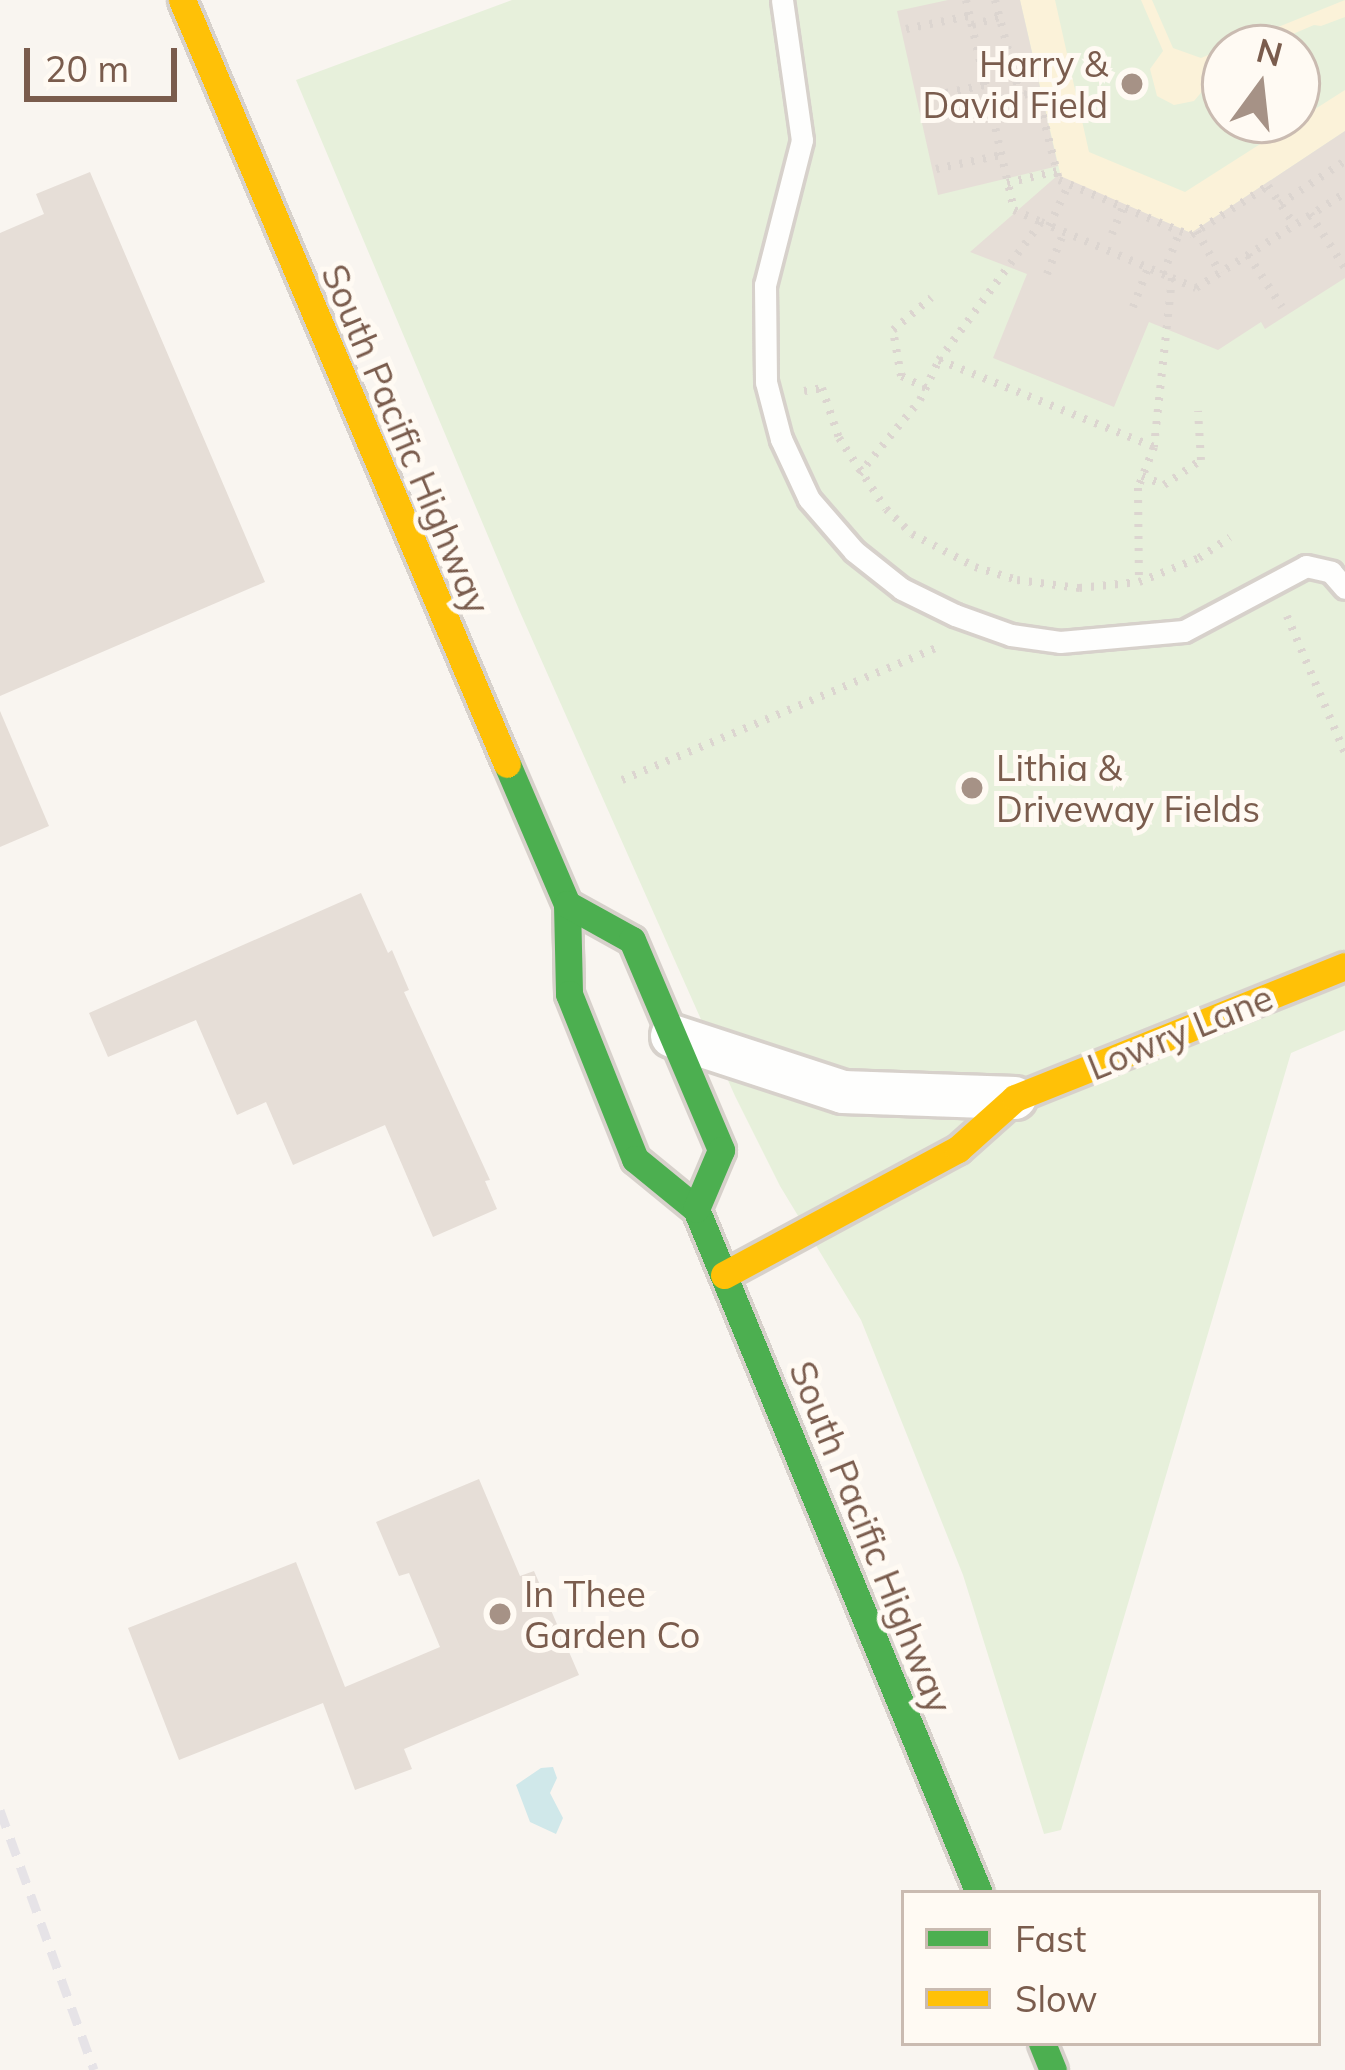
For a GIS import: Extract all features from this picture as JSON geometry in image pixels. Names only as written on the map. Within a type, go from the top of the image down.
[{"type":"main road","name":"South Pacific Highway","points":[[182,0],[567,904],[569,994],[635,1159],[696,1209],[979,1890]]},
{"type":"main road","points":[[567,904],[632,940],[721,1150],[696,1209]]},
{"type":"main road","name":"Lowry Lane","points":[[724,1275],[958,1149],[1015,1099],[1345,966]]},
{"type":"street","name":"Lowry Lane","points":[[672,1036],[843,1092],[1015,1099]]},
{"type":"lane","points":[[782,0],[802,140],[799,171],[765,285],[770,398],[781,439],[809,499],[854,551],[902,589],[955,616],[1043,640],[1121,640],[1184,631],[1306,566],[1331,572],[1345,588]]},
{"type":"path","points":[[966,0],[1013,210],[1196,288],[1345,193]]},
{"type":"path","points":[[995,0],[1020,95]]},
{"type":"path","points":[[906,29],[1000,16]]},
{"type":"path","points":[[922,98],[985,85]]},
{"type":"path","points":[[988,102],[1037,92],[1059,180],[1180,231],[1197,231],[1268,186],[1294,224]]},
{"type":"path","points":[[936,169],[1001,154]]},
{"type":"path","points":[[1280,203],[1344,163]]},
{"type":"path","points":[[1007,183],[1057,170]]},
{"type":"path","points":[[859,474],[926,388],[938,360],[1045,224],[1069,184]]},
{"type":"path","points":[[1112,234],[1123,207]]},
{"type":"path","points":[[1310,214],[1345,268]]},
{"type":"path","points":[[1139,582],[1142,476],[1154,447],[1168,276],[1180,231]]},
{"type":"path","points":[[1197,231],[1220,273]]},
{"type":"path","points":[[1047,274],[1064,232]]},
{"type":"path","points":[[1248,255],[1282,307]]},
{"type":"path","points":[[1132,307],[1148,268]]},
{"type":"path","points":[[926,388],[901,376],[893,330],[931,298]]},
{"type":"path","points":[[938,360],[1154,447]]},
{"type":"path","points":[[770,398],[822,388],[859,474],[912,534],[974,567],[1016,580],[1079,588],[1139,582],[1199,557],[1230,537]]},
{"type":"path","points":[[1142,476],[1164,485],[1201,460],[1198,411]]},
{"type":"path","points":[[622,780],[944,644],[974,567]]},
{"type":"path","points":[[1286,613],[1345,753]]},
{"type":"green space","name":"Lithia & Driveway Fields","points":[[512,0],[1345,0],[1345,1030],[1291,1053],[1061,1830],[1044,1834],[963,1575],[861,1320],[780,1186],[735,1096],[520,612],[296,80]]},
{"type":"sand","points":[[1020,0],[1055,0],[1089,152],[1185,192],[1260,144],[1321,144],[1321,105],[1345,90],[1345,131],[1191,233],[1061,177]]},
{"type":"sand","points":[[1141,0],[1152,0],[1173,48],[1201,58],[1201,93],[1194,101],[1174,105],[1157,96],[1150,69],[1163,51]]},
{"type":"sand","points":[[1345,0],[1345,17],[1321,26],[1286,24]]},
{"type":"water","points":[[553,1767],[557,1778],[550,1793],[563,1818],[556,1834],[530,1822],[516,1785],[541,1768]]},
{"type":"building","points":[[948,0],[1020,0],[1058,166],[938,195],[897,11]]},
{"type":"building","points":[[1345,131],[1345,278],[1265,329],[1261,322],[1218,350],[1149,322],[1114,407],[993,358],[1027,274],[970,252],[1058,175],[1191,233]]},
{"type":"building","points":[[90,172],[265,582],[0,696],[0,233],[44,214],[36,194]]},
{"type":"building","points":[[0,711],[49,826],[0,847]]},
{"type":"building","points":[[361,893],[388,953],[392,950],[409,990],[404,992],[490,1180],[485,1181],[497,1209],[433,1237],[385,1125],[293,1165],[266,1102],[237,1115],[196,1020],[108,1057],[89,1013]]},
{"type":"building","points":[[479,1479],[520,1576],[534,1571],[579,1675],[404,1749],[412,1769],[355,1790],[323,1703],[179,1760],[128,1628],[296,1562],[345,1687],[440,1647],[409,1573],[399,1576],[376,1522]]},
{"type":"railway","points":[[0,1810],[94,2070]]},
{"type":"traffic: fast","points":[[507,764],[567,904],[569,994],[635,1159],[696,1209],[978,1890]]},
{"type":"traffic: fast","points":[[567,904],[632,940],[721,1150],[696,1209]]},
{"type":"traffic: fast","points":[[1043,2046],[1053,2070]]},
{"type":"traffic: slow","points":[[182,0],[507,764]]},
{"type":"traffic: slow","points":[[724,1275],[958,1149],[1015,1098],[1345,966]]},
{"type":"place","name":"Harry & David Field","points":[[1132,84]]},
{"type":"place","name":"Lithia & Driveway Fields","points":[[972,788]]},
{"type":"place","name":"In Thee Garden Co","points":[[500,1614]]}]
